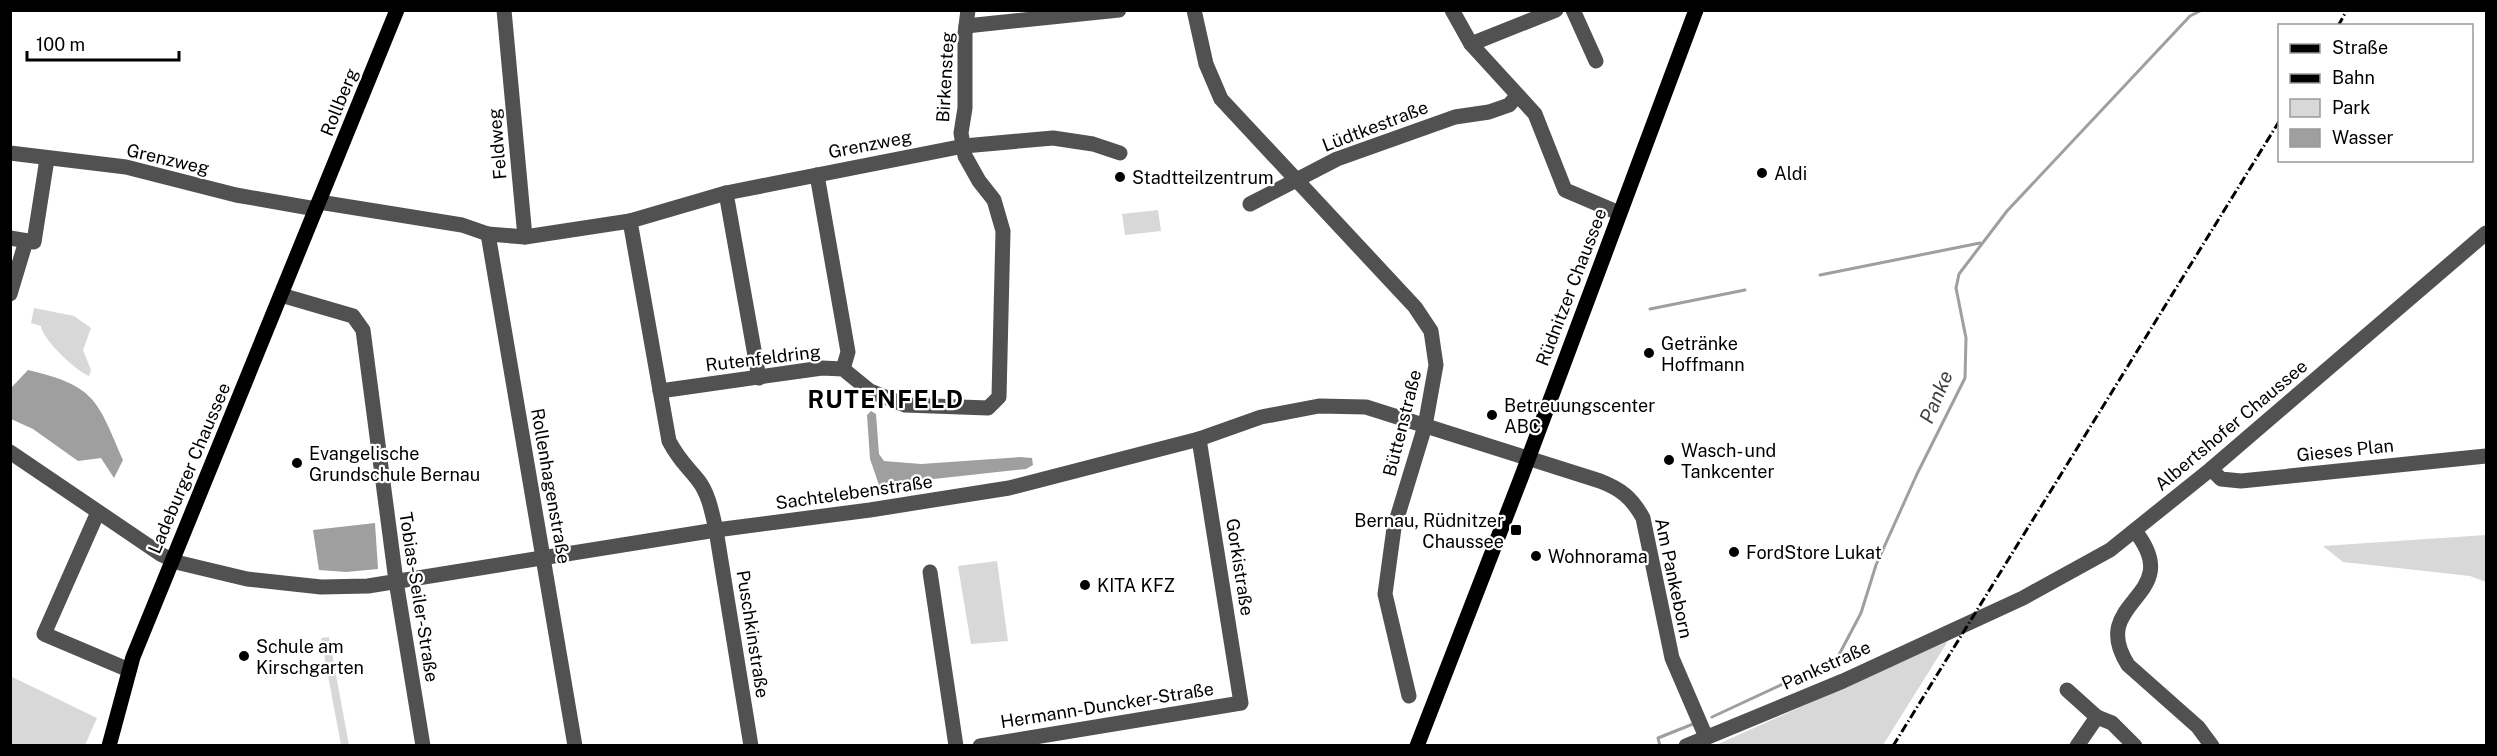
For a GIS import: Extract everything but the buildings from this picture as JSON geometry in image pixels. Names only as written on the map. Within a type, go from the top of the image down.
[{"type":"main road","name":"Rollberg","points":[[318,206],[398,10]]},
{"type":"main road","name":"Rüdnitzer Chaussee","points":[[1417,746],[1528,459],[1696,10]]},
{"type":"main road","name":"Ladeburger Chaussee","points":[[109,746],[129,670],[318,206]]},
{"type":"street","name":"Feldweg","points":[[504,10],[525,237]]},
{"type":"street","name":"Büttenstraße","points":[[1194,10],[1212,83],[1239,121],[1298,180],[1415,307],[1431,331],[1436,365],[1425,426],[1394,528],[1385,594],[1409,696]]},
{"type":"street","points":[[1452,10],[1471,44],[1516,96],[1535,114],[1565,190],[1619,213]]},
{"type":"street","points":[[1471,44],[1556,10]]},
{"type":"street","points":[[1573,10],[1596,61]]},
{"type":"street","points":[[967,18],[1109,11]]},
{"type":"street","name":"Birkensteg","points":[[964,146],[962,133],[965,108],[967,18]]},
{"type":"street","name":"Lüdtkestraße","points":[[1250,204],[1337,159],[1455,117],[1489,112],[1509,105],[1516,96]]},
{"type":"street","name":"Grenzweg","points":[[525,237],[630,221],[726,193],[964,146],[1053,138],[1093,144],[1120,153]]},
{"type":"street","name":"Rutenfeldring","points":[[660,391],[822,368],[843,369],[870,391],[905,405],[988,408],[995,403],[999,397],[1002,231],[994,200],[971,169],[964,146]]},
{"type":"street","name":"Grenzweg","points":[[10,153],[126,167],[236,195],[462,225],[488,234]]},
{"type":"street","points":[[10,294],[47,159]]},
{"type":"street","points":[[816,175],[848,352],[843,369]]},
{"type":"street","points":[[726,193],[759,378]]},
{"type":"street","points":[[630,221],[669,441],[680,462],[702,487],[710,503],[716,530]]},
{"type":"street","name":"Albertshofer Chaussee","points":[[1980,617],[2088,563],[2135,531],[2487,233]]},
{"type":"street","points":[[488,234],[525,237]]},
{"type":"street","name":"Rollenhagenstraße","points":[[488,234],[575,746]]},
{"type":"street","name":"Tobias-Seiler-Straße","points":[[281,295],[353,316],[363,330],[396,581],[423,746]]},
{"type":"street","name":"Sachtelebenstraße","points":[[10,452],[172,560],[247,579],[321,587],[368,586],[716,530],[870,510],[1009,488],[1200,439],[1261,417],[1319,406],[1366,407],[1528,459]]},
{"type":"street","name":"Gorkistraße","points":[[1200,439],[1241,703]]},
{"type":"street","name":"Gieses Plan","points":[[2211,469],[2221,479],[2241,481],[2487,456]]},
{"type":"street","name":"Am Pankeborn","points":[[1528,459],[1617,488],[1632,500],[1643,518],[1672,658],[1706,737]]},
{"type":"street","points":[[98,512],[44,634],[129,670]]},
{"type":"street","name":"Puschkinstraße","points":[[716,530],[752,746]]},
{"type":"street","points":[[2135,531],[2147,546],[2152,560],[2151,572],[2145,588],[2120,618],[2120,652],[2128,665],[2198,727],[2212,746]]},
{"type":"street","points":[[930,572],[956,746]]},
{"type":"street","name":"Pankstraße","points":[[1686,746],[1843,681],[1980,617]]},
{"type":"street","points":[[2067,690],[2097,717],[2112,723],[2135,746]]},
{"type":"street","name":"Hermann-Duncker-Straße","points":[[980,746],[1241,703]]},
{"type":"street","points":[[2077,746],[2097,717]]},
{"type":"green space","points":[[1158,210],[1161,231],[1125,235],[1122,214]]},
{"type":"green space","points":[[34,308],[74,316],[91,328],[83,350],[91,370],[89,376],[60,354],[47,339],[41,326],[31,323]]},
{"type":"green space","points":[[2486,535],[2486,582],[2470,576],[2343,562],[2323,546]]},
{"type":"green space","points":[[997,561],[1008,641],[971,644],[958,566]]},
{"type":"green space","points":[[329,637],[349,745],[341,745],[321,638]]},
{"type":"green space","points":[[1948,641],[1883,745],[1716,745]]},
{"type":"green space","points":[[10,676],[97,718],[85,745],[11,745]]},
{"type":"water","points":[[28,370],[68,382],[91,398],[107,423],[123,460],[114,478],[101,458],[78,461],[33,429],[11,419],[11,388]]},
{"type":"water","points":[[871,411],[876,414],[879,454],[884,461],[921,464],[1020,457],[1032,458],[1033,465],[1026,469],[879,485],[870,459],[867,415]]},
{"type":"water","points":[[375,523],[378,569],[346,572],[319,570],[313,530]]},
{"type":"waterway","name":"Panke","points":[[1712,717],[1800,676],[1832,668],[1861,613],[1876,565],[1917,474],[1965,378],[1966,338],[1956,288],[1959,274],[2007,211],[2190,16],[2202,10]]},
{"type":"waterway","points":[[1820,275],[1980,243]]},
{"type":"waterway","points":[[1650,309],[1745,290]]},
{"type":"waterway","name":"Panke","points":[[1660,746],[1658,738],[1693,724]]},
{"type":"railway","points":[[2339,24],[2347,10]]},
{"type":"railway","points":[[1893,746],[2278,123]]},
{"type":"place","name":"Aldi","points":[[1762,173]]},
{"type":"place","name":"Stadtteilzentrum","points":[[1120,177]]},
{"type":"place","name":"Getränke Hoffmann","points":[[1649,353]]},
{"type":"place","name":"Betreuungscenter ABC","points":[[1492,415]]},
{"type":"place","name":"Wasch- und Tankcenter","points":[[1669,460]]},
{"type":"place","name":"Evangelische Grundschule Bernau","points":[[297,463]]},
{"type":"place","name":"Bernau, Rüdnitzer Chaussee","points":[[1516,530]]},
{"type":"place","name":"FordStore Lukat","points":[[1734,552]]},
{"type":"place","name":"Wohnorama","points":[[1536,556]]},
{"type":"place","name":"KITA KFZ","points":[[1085,585]]},
{"type":"place","name":"Schule am Kirschgarten","points":[[244,656]]},
{"type":"district","name":"RUTENFELD","points":[[886,399]]}]
